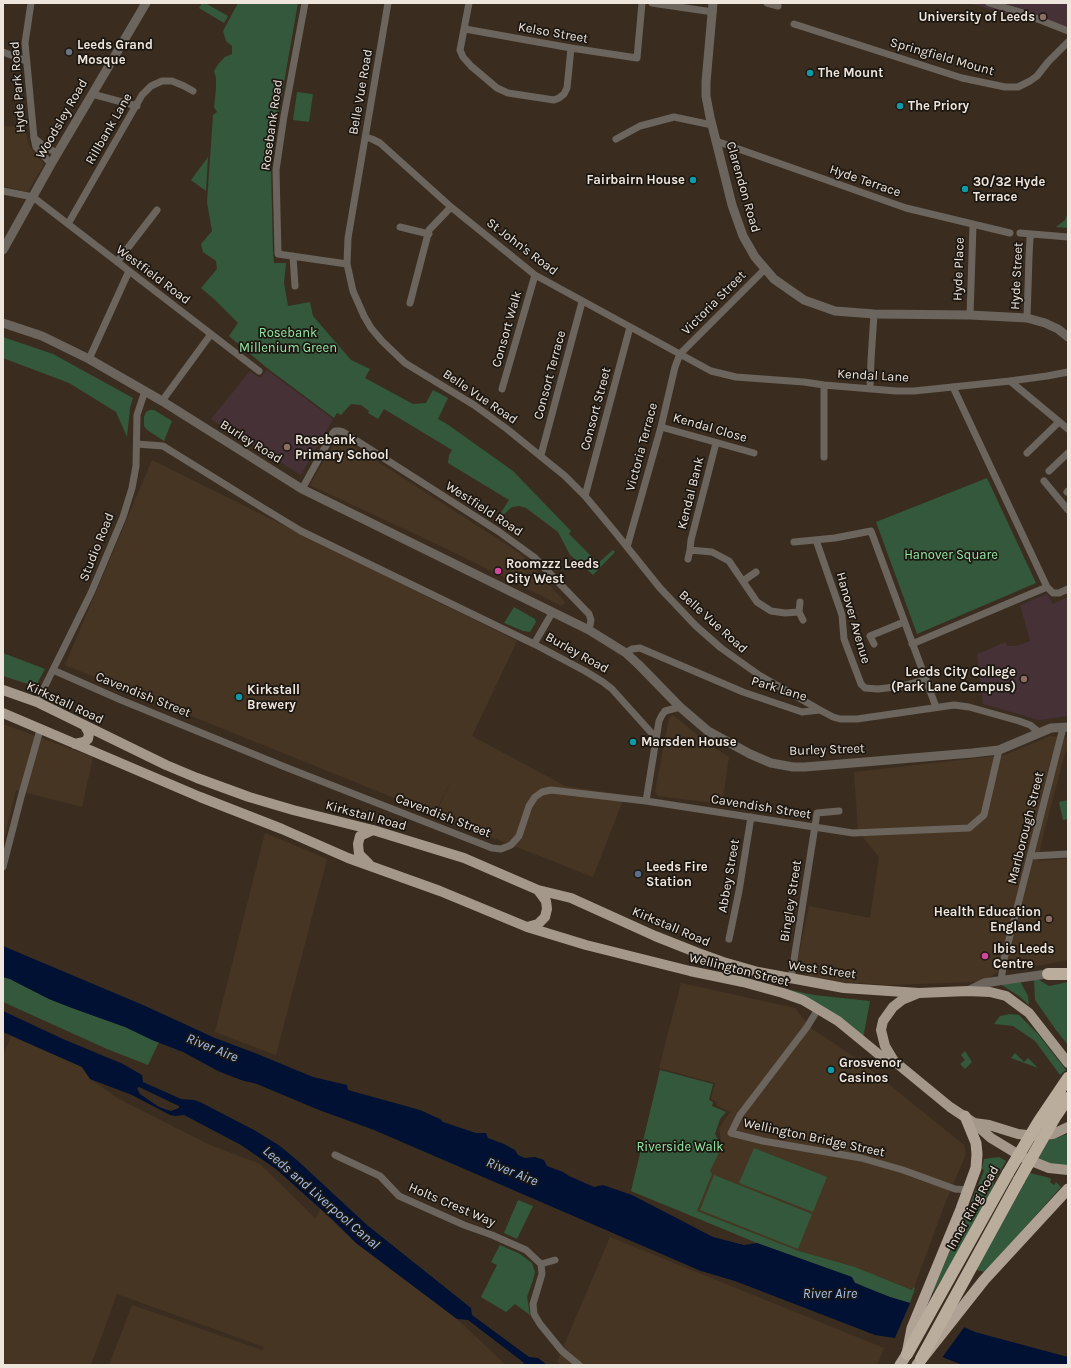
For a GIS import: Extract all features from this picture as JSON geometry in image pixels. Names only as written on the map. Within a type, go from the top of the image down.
[{"type":"highway","points":[[1048,974],[1068,974]]},
{"type":"highway","name":"Inner Ring Road","points":[[919,1362],[953,1310],[1039,1121],[1068,1078]]},
{"type":"highway","name":"Inner Ring Road","points":[[907,1354],[1013,1176],[1068,1098]]},
{"type":"highway","points":[[900,1365],[907,1354],[912,1328],[976,1168],[977,1154],[975,1140],[969,1119]]},
{"type":"highway","points":[[953,1310],[984,1280],[1068,1188]]},
{"type":"main road","name":"Kirkstall Road","points":[[3,690],[37,702],[166,765],[205,781],[271,803],[373,830],[464,858],[538,890],[570,898],[655,936],[723,962]]},
{"type":"main road","points":[[3,714],[332,851],[440,891],[527,927],[538,924],[545,917],[547,909],[546,902],[538,890]]},
{"type":"main road","points":[[75,744],[84,742],[88,739],[89,733],[85,726]]},
{"type":"main road","points":[[370,865],[358,854],[358,844],[360,836],[373,830]]},
{"type":"main road","name":"Wellington Street","points":[[527,927],[586,945],[679,969],[770,989],[803,1000],[838,1021],[882,1057],[894,1061]]},
{"type":"main road","name":"West Street","points":[[723,962],[790,979],[844,988],[919,993]]},
{"type":"main road","points":[[1068,1063],[1029,1013],[1006,996],[990,992],[968,991],[919,993],[902,1000],[892,1007],[883,1021],[881,1030],[885,1046],[894,1061],[950,1107],[969,1119],[991,1138],[1024,1158],[1049,1168],[1068,1170]]},
{"type":"main road","points":[[969,1119],[1018,1134],[1036,1136],[1053,1134],[1068,1127]]},
{"type":"street","name":"Hyde Park Road","points":[[30,3],[25,42],[34,138],[36,147],[51,164]]},
{"type":"street","name":"Woodsley Road","points":[[3,250],[51,164],[146,3]]},
{"type":"street","name":"Rosebank Road","points":[[305,3],[284,116],[276,170],[278,254],[347,264]]},
{"type":"street","name":"Belle Vue Road","points":[[388,3],[348,238],[347,264],[352,291],[360,310],[371,328],[405,363],[474,405],[541,455],[565,476],[585,496],[660,588],[696,626],[721,648],[759,675],[820,710]]},
{"type":"street","points":[[469,3],[460,50],[463,57],[471,66],[497,88],[508,93],[554,100],[559,98],[564,94],[567,88],[571,48]]},
{"type":"street","name":"Kelso Street","points":[[465,29],[637,58],[642,3]]},
{"type":"street","points":[[652,3],[713,8]]},
{"type":"street","points":[[767,3],[778,6]]},
{"type":"street","points":[[989,3],[1020,12],[1068,31]]},
{"type":"street","name":"Clarendon Road","points":[[713,8],[706,90],[712,124],[737,220],[748,246],[774,279],[804,300],[835,311],[874,314],[970,315],[1027,318],[1045,323],[1068,337]]},
{"type":"street","name":"Springfield Mount","points":[[794,24],[962,78],[1005,87],[1018,87],[1030,81],[1037,76],[1048,62],[1068,42]]},
{"type":"street","points":[[3,52],[26,61]]},
{"type":"street","name":"Rillbank Lane","points":[[68,224],[142,95],[152,86],[162,81],[172,81],[193,91]]},
{"type":"street","points":[[92,94],[137,106]]},
{"type":"street","points":[[616,138],[640,126],[674,117],[712,124]]},
{"type":"street","name":"St John's Road","points":[[366,137],[380,143],[451,207],[535,275],[582,302],[680,354]]},
{"type":"street","points":[[34,138],[46,148],[58,153]]},
{"type":"street","name":"Hyde Terrace","points":[[716,141],[888,202],[928,214],[1010,233]]},
{"type":"street","points":[[3,191],[33,197]]},
{"type":"street","name":"Westfield Road","points":[[33,197],[259,371]]},
{"type":"street","points":[[410,303],[429,230],[451,207]]},
{"type":"street","points":[[117,262],[157,210]]},
{"type":"street","name":"Hyde Place","points":[[970,315],[973,225]]},
{"type":"street","points":[[400,226],[429,234]]},
{"type":"street","points":[[1020,234],[1068,237]]},
{"type":"street","name":"Hyde Street","points":[[1027,318],[1030,238],[1032,235]]},
{"type":"street","points":[[293,256],[295,286]]},
{"type":"street","name":"Victoria Street","points":[[680,354],[766,269]]},
{"type":"street","points":[[89,358],[129,271]]},
{"type":"street","name":"Consort Walk","points":[[502,389],[535,275]]},
{"type":"street","name":"Consort Terrace","points":[[541,455],[582,302]]},
{"type":"street","points":[[870,389],[874,314]]},
{"type":"street","name":"Burley Road","points":[[3,323],[42,336],[89,358],[162,401],[302,489],[589,630],[626,653]]},
{"type":"street","name":"Consort Street","points":[[585,496],[630,327]]},
{"type":"street","points":[[162,401],[211,334]]},
{"type":"street","name":"Kendal Lane","points":[[680,354],[711,371],[736,377],[908,391],[1010,381],[1068,372]]},
{"type":"street","name":"Victoria Terrace","points":[[626,547],[661,427],[675,367],[680,354]]},
{"type":"street","points":[[1010,381],[1068,429]]},
{"type":"street","points":[[824,385],[824,457]]},
{"type":"street","points":[[953,387],[1048,587],[1053,593],[1059,593],[1068,589]]},
{"type":"street","name":"Studio Road","points":[[37,702],[91,593],[123,517],[132,488],[136,466],[137,415],[145,391]]},
{"type":"street","points":[[1027,452],[1060,422]]},
{"type":"street","name":"Kendal Close","points":[[661,427],[754,453]]},
{"type":"street","name":"Westfield Road","points":[[302,489],[333,433],[335,431],[344,432],[498,531],[534,557],[589,614],[591,620],[589,630]]},
{"type":"street","name":"Kendal Bank","points":[[688,559],[691,540],[716,443]]},
{"type":"street","name":"Burley Road","points":[[137,444],[163,446],[301,530],[534,644],[603,682],[612,689],[656,738]]},
{"type":"street","points":[[1049,471],[1068,453]]},
{"type":"street","points":[[1044,481],[1068,510]]},
{"type":"street","points":[[794,542],[835,538],[871,531],[936,707]]},
{"type":"street","name":"Hanover Avenue","points":[[816,540],[842,615],[844,639],[861,684],[865,688],[878,689],[903,686],[925,680]]},
{"type":"street","name":"Kendal Bank","points":[[690,550],[712,552],[724,557],[729,561],[757,602],[771,611],[785,613],[799,612]]},
{"type":"street","points":[[743,581],[756,572]]},
{"type":"street","points":[[912,644],[1048,587]]},
{"type":"street","points":[[800,602],[799,612],[803,620]]},
{"type":"street","name":"Burley Road","points":[[534,644],[552,613]]},
{"type":"street","points":[[874,644],[870,636],[904,622]]},
{"type":"street","name":"Park Lane","points":[[626,653],[632,649],[640,648],[750,694],[802,712],[820,710],[833,717],[857,719],[954,705],[969,707],[1030,725],[1040,733]]},
{"type":"street","name":"Burley Street","points":[[626,653],[680,707],[708,731],[771,763],[793,767],[805,767],[935,757],[999,750],[1040,733]]},
{"type":"street","name":"Cavendish Street","points":[[53,670],[121,700],[285,767],[492,848],[501,849],[511,845],[519,836],[529,806],[535,797],[542,792],[551,790],[646,801],[853,833],[969,828],[984,815],[999,750]]},
{"type":"street","points":[[646,801],[656,738],[662,715],[665,711],[680,707]]},
{"type":"street","points":[[1040,733],[1051,728],[1066,728]]},
{"type":"street","name":"Marlborough Street","points":[[1001,981],[1002,971],[1031,856],[1066,728]]},
{"type":"street","points":[[3,866],[40,730]]},
{"type":"street","name":"Bingley Street","points":[[790,979],[817,813],[839,811]]},
{"type":"street","name":"Abbey Street","points":[[729,939],[739,891],[751,817]]},
{"type":"street","points":[[1031,856],[1068,854]]},
{"type":"street","points":[[968,991],[984,983],[1048,974],[1068,969]]},
{"type":"street","name":"Wellington Bridge Street","points":[[818,1009],[740,1115],[731,1133],[763,1141],[861,1158],[903,1170],[955,1188],[968,1190]]},
{"type":"street","name":"Holts Crest Way","points":[[335,1155],[380,1176],[399,1196],[464,1225],[526,1250],[541,1264]]},
{"type":"street","points":[[555,1260],[541,1264],[542,1274],[533,1304],[534,1314],[540,1324],[562,1351],[579,1365]]},
{"type":"shaded area","name":"University of Leeds","points":[[968,3],[1068,3],[1068,32]]},
{"type":"shaded area","points":[[3,126],[25,127],[30,147],[43,163],[43,166],[27,192],[3,186]]},
{"type":"shaded area","name":"Rosebank Primary School","points":[[267,370],[333,419],[301,475],[211,419],[250,371],[260,378]]},
{"type":"shaded area","points":[[338,436],[521,554],[565,602],[562,606],[449,550],[310,485]]},
{"type":"shaded area","points":[[152,460],[517,641],[472,736],[565,786],[625,795],[593,877],[435,815],[452,779],[434,814],[65,665]]},
{"type":"shaded area","name":"Leeds City College (Park Lane Campus)","points":[[1047,594],[1053,604],[1068,597],[1068,716],[1039,720],[983,704],[977,654],[1006,642],[1007,646],[1016,646],[1030,641],[1020,605]]},
{"type":"shaded area","points":[[673,715],[706,742],[729,757],[722,804],[658,796],[655,792],[669,718]]},
{"type":"shaded area","points":[[3,724],[93,757],[82,807],[16,790],[3,842]]},
{"type":"shaded area","points":[[1050,736],[1068,738],[1068,749],[1065,753],[1042,840],[1038,861],[1068,859],[1068,960],[1020,969],[1011,960],[986,981],[887,985],[811,980],[797,962],[809,906],[870,918],[879,857],[858,831],[854,772],[1005,755]]},
{"type":"shaded area","points":[[265,833],[327,859],[276,1055],[215,1032]]},
{"type":"shaded area","points":[[681,983],[795,1008],[811,1028],[856,1058],[964,1145],[966,1154],[944,1206],[913,1290],[855,1267],[799,1251],[697,1211],[712,1174],[710,1171],[722,1147],[719,1128],[730,1112],[717,1106],[717,1102],[711,1099],[715,1083],[659,1068]]},
{"type":"shaded area","points":[[11,1036],[82,1067],[90,1079],[119,1099],[208,1144],[260,1164],[316,1219],[320,1209],[356,1243],[457,1319],[506,1365],[109,1365],[132,1305],[262,1350],[264,1347],[117,1294],[91,1365],[3,1365],[3,1056]]},
{"type":"shaded area","points":[[610,1237],[884,1348],[877,1365],[561,1365],[557,1362]]},
{"type":"green space","points":[[202,3],[205,3],[228,16],[224,23],[199,8]]},
{"type":"green space","name":"Rosebank Millenium Green","points":[[238,3],[298,3],[279,111],[274,127],[271,169],[274,263],[286,263],[284,283],[288,306],[310,302],[313,316],[351,360],[370,369],[365,378],[413,404],[426,403],[433,390],[448,398],[438,419],[513,471],[571,531],[569,534],[598,563],[613,550],[615,552],[593,575],[570,555],[558,532],[526,508],[519,506],[512,507],[500,518],[498,517],[509,500],[448,463],[449,455],[452,450],[384,409],[378,419],[368,413],[369,411],[361,405],[351,404],[341,415],[337,413],[334,418],[267,368],[229,336],[238,323],[201,288],[217,269],[216,261],[203,252],[201,244],[212,231],[207,202],[213,115],[217,112],[214,107],[216,78],[214,71],[225,57],[232,54],[232,46],[226,41],[223,31]]},
{"type":"green space","points":[[297,92],[313,94],[309,122],[293,120]]},
{"type":"green space","points":[[208,157],[206,191],[191,180]]},
{"type":"green space","points":[[1068,213],[1068,228],[1056,227],[1065,220]]},
{"type":"green space","points":[[3,337],[53,354],[133,398],[130,408],[127,437],[116,412],[69,383],[3,358]]},
{"type":"green space","points":[[154,410],[172,421],[164,441],[147,430],[144,426],[144,417],[146,412]]},
{"type":"green space","name":"Hanover Square","points":[[987,478],[1036,583],[917,634],[876,522]]},
{"type":"green space","points":[[514,607],[535,619],[536,622],[530,632],[523,631],[504,623]]},
{"type":"green space","points":[[3,653],[45,669],[37,684],[31,685],[3,676]]},
{"type":"green space","points":[[1068,800],[1068,819],[1063,820],[1059,802]]},
{"type":"green space","points":[[3,977],[10,979],[49,999],[125,1027],[159,1042],[148,1065],[107,1049],[3,1002]]},
{"type":"green space","points":[[1034,978],[1049,986],[1068,982],[1068,1045],[1035,1000]]},
{"type":"green space","points":[[1020,981],[1028,996],[1029,1005],[1019,996],[1000,984]]},
{"type":"green space","points":[[786,989],[814,995],[870,1001],[863,1039]]},
{"type":"green space","points":[[1010,1014],[1019,1015],[1038,1034],[1066,1070],[1060,1075],[1035,1041],[1013,1026],[994,1024],[1000,1016]]},
{"type":"green space","points":[[965,1051],[972,1062],[965,1069],[960,1064],[965,1060],[961,1055]]},
{"type":"green space","points":[[1015,1053],[1024,1062],[1028,1058],[1038,1068],[1011,1058]]},
{"type":"green space","name":"Riverside Walk","points":[[660,1070],[713,1084],[709,1100],[713,1102],[712,1106],[726,1112],[720,1119],[715,1134],[722,1147],[710,1171],[712,1174],[697,1211],[799,1251],[855,1267],[912,1290],[914,1287],[915,1288],[910,1303],[871,1290],[854,1282],[851,1277],[757,1243],[631,1191]]},
{"type":"green space","points":[[1068,1134],[1068,1166],[1049,1163],[1038,1159],[1049,1140]]},
{"type":"green space","points":[[754,1148],[827,1177],[813,1212],[739,1183]]},
{"type":"green space","points":[[999,1157],[1006,1161],[993,1184],[994,1185],[987,1200],[956,1256],[932,1293],[984,1171],[982,1168],[984,1159]]},
{"type":"green space","points":[[1030,1173],[1050,1178],[1050,1182],[1054,1185],[1056,1182],[1061,1187],[985,1272],[976,1270]]},
{"type":"green space","points":[[714,1175],[812,1214],[798,1249],[700,1210]]},
{"type":"green space","points":[[518,1200],[533,1206],[517,1239],[504,1233]]},
{"type":"green space","points":[[500,1245],[520,1254],[532,1263],[535,1272],[527,1297],[530,1315],[515,1304],[506,1312],[481,1297],[497,1265],[491,1262]]},
{"type":"water","name":"River Aire","points":[[3,946],[143,1005],[215,1038],[313,1077],[347,1085],[348,1090],[420,1110],[440,1119],[443,1122],[476,1133],[486,1133],[488,1138],[515,1150],[518,1155],[525,1158],[535,1157],[544,1160],[547,1166],[594,1187],[603,1185],[632,1195],[713,1237],[744,1245],[757,1243],[852,1277],[855,1283],[910,1303],[975,1332],[1068,1357],[1068,1365],[963,1365],[901,1339],[875,1335],[735,1281],[701,1271],[374,1130],[319,1110],[257,1084],[241,1080],[218,1071],[183,1052],[152,1040],[125,1027],[49,999],[10,979],[3,977]]},
{"type":"water","name":"Leeds and Liverpool Canal","points":[[3,1011],[63,1039],[123,1064],[142,1075],[143,1082],[181,1099],[200,1102],[254,1130],[280,1146],[298,1161],[367,1225],[471,1308],[472,1315],[529,1357],[538,1358],[547,1365],[523,1365],[524,1363],[468,1320],[457,1319],[356,1243],[333,1220],[276,1169],[241,1145],[184,1115],[170,1115],[132,1095],[90,1079],[82,1067],[3,1032]],"holes":[[[139,1087],[179,1106],[179,1108],[171,1111],[159,1107],[140,1094],[137,1088]]]},
{"type":"pier","points":[[911,1301],[965,1326],[941,1359],[900,1341],[894,1340]]},
{"type":"place","name":"University of Leeds","points":[[1043,17]]},
{"type":"place","name":"Leeds Grand Mosque","points":[[69,52]]},
{"type":"place","name":"The Mount","points":[[810,73]]},
{"type":"place","name":"The Priory","points":[[900,106]]},
{"type":"place","name":"Fairbairn House","points":[[693,180]]},
{"type":"place","name":"30/32 Hyde Terrace","points":[[965,189]]},
{"type":"place","name":"Rosebank Primary School","points":[[287,447]]},
{"type":"place","name":"Roomzzz Leeds City West","points":[[498,571]]},
{"type":"place","name":"Leeds City College (Park Lane Campus)","points":[[1024,679]]},
{"type":"place","name":"Kirkstall Brewery","points":[[239,697]]},
{"type":"place","name":"Marsden House","points":[[633,742]]},
{"type":"place","name":"Leeds Fire Station","points":[[638,874]]},
{"type":"place","name":"Health Education England","points":[[1049,919]]},
{"type":"place","name":"Ibis Leeds Centre","points":[[985,956]]},
{"type":"place","name":"Grosvenor Casinos","points":[[831,1070]]}]
